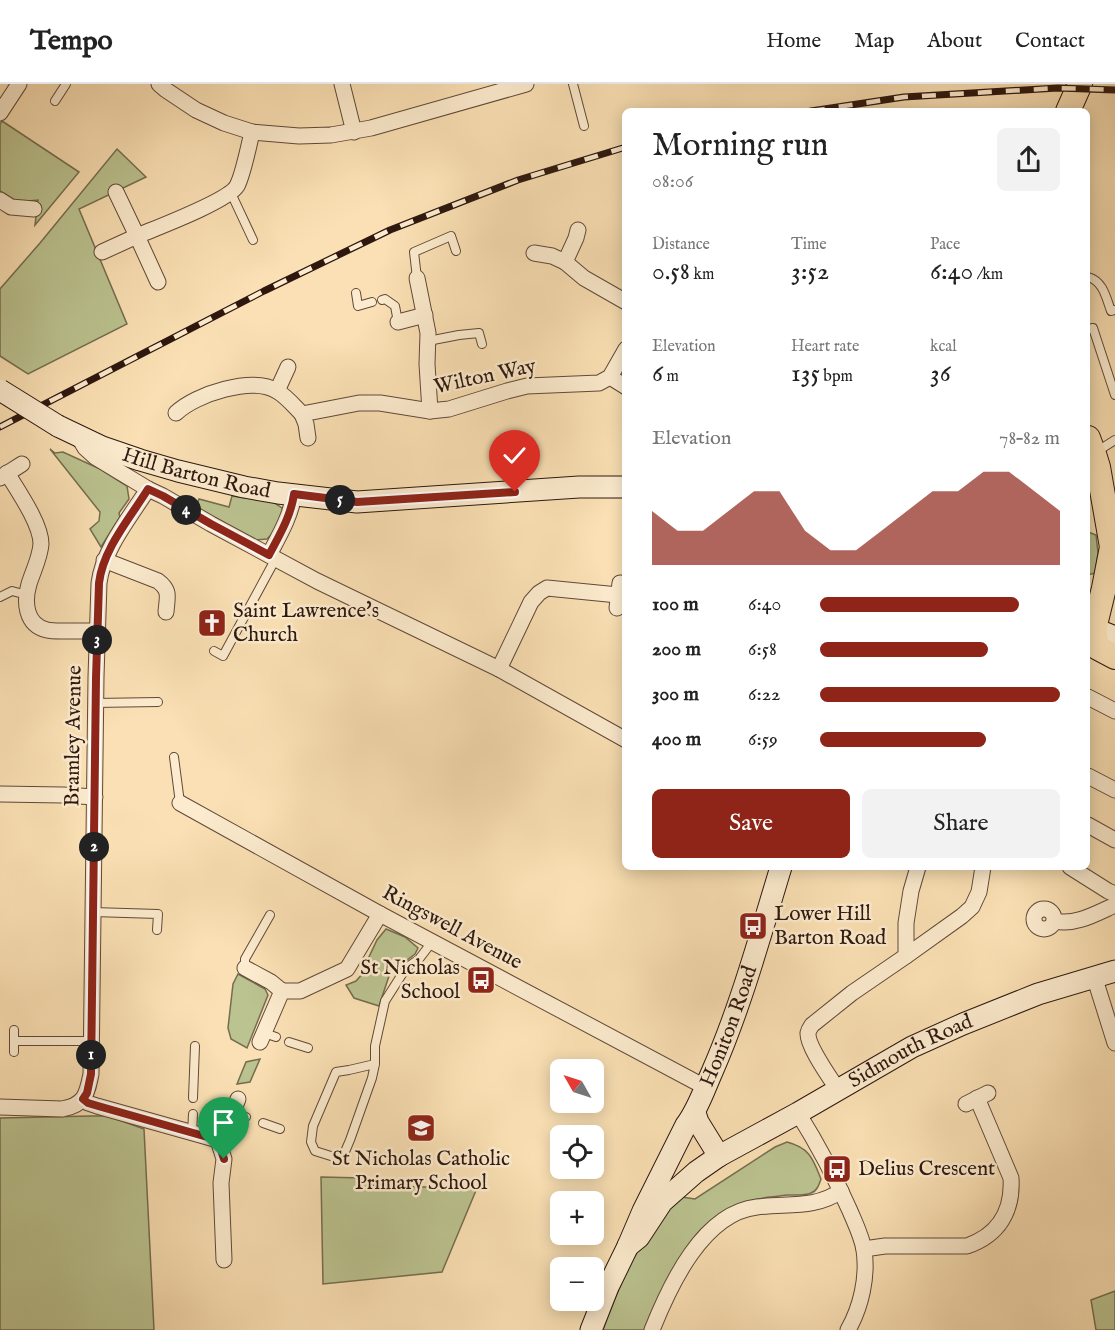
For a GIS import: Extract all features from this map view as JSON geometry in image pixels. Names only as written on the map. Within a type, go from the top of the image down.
[{"type":"main road","points":[[1069,108],[1080,84]]},
{"type":"main road","name":"Hill Barton Road","points":[[0,390],[58,426],[102,447],[178,471],[278,493],[357,502],[579,487],[622,487]]},
{"type":"main road","points":[[1091,446],[1113,551],[1101,632]]},
{"type":"main road","name":"Honiton Road","points":[[591,1330],[643,1211],[686,1125],[695,1113],[728,1036],[780,870]]},
{"type":"main road","name":"Sidmouth Road","points":[[719,1156],[912,1047],[1038,994],[1115,971]]},
{"type":"main road","name":"Honiton Road","points":[[628,1246],[639,1237],[662,1202],[696,1172],[719,1156],[695,1113]]},
{"type":"street","points":[[1,109],[20,84]]},
{"type":"street","points":[[159,84],[196,110],[224,123],[252,132],[299,136],[354,132],[526,84]]},
{"type":"street","points":[[342,84],[354,132]]},
{"type":"street","points":[[102,252],[231,193],[237,186],[252,132]]},
{"type":"street","points":[[116,192],[158,282]]},
{"type":"street","points":[[0,200],[11,207],[34,209]]},
{"type":"street","points":[[565,262],[573,248],[578,230]]},
{"type":"street","points":[[534,253],[552,256],[565,262],[584,278],[622,300]]},
{"type":"street","points":[[417,278],[428,341],[430,411]]},
{"type":"street","points":[[398,322],[425,315]]},
{"type":"street","points":[[622,356],[610,377],[622,384]]},
{"type":"street","points":[[277,391],[288,367]]},
{"type":"street","name":"Wilton Way","points":[[302,414],[359,403],[380,403],[430,411],[449,409],[527,386],[591,384],[599,383],[610,377]]},
{"type":"street","points":[[176,413],[201,396],[224,389],[266,387],[277,391],[302,414],[308,438]]},
{"type":"street","points":[[77,435],[85,448],[95,457],[211,524],[317,580],[499,669],[622,738]]},
{"type":"street","points":[[22,464],[4,476],[25,503],[41,544],[27,595],[28,614],[39,627],[47,631],[98,631]]},
{"type":"street","name":"Bramley Avenue","points":[[85,1096],[91,1074],[95,703],[100,571],[111,548],[148,489]]},
{"type":"street","points":[[272,557],[294,494]]},
{"type":"street","points":[[104,560],[158,581],[165,586],[166,612]]},
{"type":"street","points":[[499,669],[531,602],[547,588],[618,596]]},
{"type":"street","points":[[1090,698],[1115,711]]},
{"type":"street","points":[[1090,777],[1115,790]]},
{"type":"street","points":[[0,794],[95,797]]},
{"type":"street","name":"Ringswell Avenue","points":[[180,803],[380,914],[705,1087]]},
{"type":"street","points":[[1090,826],[1115,840]]},
{"type":"street","points":[[906,956],[906,923],[917,870]]},
{"type":"street","points":[[838,1090],[818,1058],[809,1039],[808,1031],[812,1025],[852,993],[972,907],[979,892],[983,870]]},
{"type":"street","points":[[1075,870],[1115,894]]},
{"type":"street","points":[[1055,921],[1075,922],[1115,905]]},
{"type":"street","points":[[245,968],[271,982],[282,991],[300,991],[347,969],[380,914]]},
{"type":"street","points":[[1094,976],[1115,1042]]},
{"type":"street","points":[[267,1037],[282,991]]},
{"type":"street","points":[[0,1107],[62,1109],[72,1107],[85,1096],[88,1103],[218,1140]]},
{"type":"street","points":[[864,1249],[885,1246],[967,1245],[978,1242],[999,1225],[1010,1202],[1011,1178],[977,1098]]},
{"type":"street","points":[[218,1140],[239,1110]]},
{"type":"street","points":[[798,1113],[841,1191],[864,1249],[863,1289],[848,1330]]},
{"type":"street","points":[[218,1140],[224,1159],[221,1184],[224,1260]]},
{"type":"street","points":[[652,1330],[679,1273],[697,1245],[723,1220],[755,1207],[816,1203],[831,1198],[841,1191]]},
{"type":"lane","points":[[55,101],[66,84]]},
{"type":"lane","points":[[573,84],[584,126]]},
{"type":"lane","points":[[231,193],[253,240]]},
{"type":"lane","points":[[417,278],[414,252],[451,236],[456,251]]},
{"type":"lane","points":[[1090,278],[1103,288],[1111,311],[1115,310]]},
{"type":"lane","points":[[356,293],[358,306],[372,302]]},
{"type":"lane","points":[[382,300],[386,299],[395,306],[398,322]]},
{"type":"lane","points":[[1090,329],[1093,328],[1115,395]]},
{"type":"lane","points":[[428,341],[479,333],[482,344]]},
{"type":"lane","points":[[1091,446],[1115,440]]},
{"type":"lane","points":[[214,651],[224,656],[272,557]]},
{"type":"lane","points":[[6,606],[0,597],[12,591],[27,595]]},
{"type":"lane","points":[[95,703],[158,702]]},
{"type":"lane","points":[[174,757],[180,803]]},
{"type":"lane","points":[[93,912],[158,914],[157,930]]},
{"type":"lane","points":[[245,968],[245,958],[270,915]]},
{"type":"lane","points":[[375,1064],[336,1072],[313,1126],[311,1142],[315,1151],[334,1157],[344,1154],[372,1078],[375,1064],[375,1046],[385,1001],[406,968],[419,959],[432,942]]},
{"type":"lane","points":[[14,1030],[14,1052]]},
{"type":"lane","points":[[14,1041],[91,1041]]},
{"type":"lane","points":[[289,1042],[308,1048]]},
{"type":"lane","points":[[194,1098],[195,1046]]},
{"type":"lane","points":[[192,1133],[193,1114]]},
{"type":"lane","points":[[263,1123],[280,1129]]},
{"type":"green space","points":[[2,121],[79,172],[35,225],[38,200],[17,202],[0,191],[0,124]]},
{"type":"green space","points":[[117,149],[146,177],[79,209],[127,324],[28,374],[0,356],[0,289]]},
{"type":"green space","points":[[50,449],[55,453],[63,452],[100,469],[127,486],[129,499],[101,547],[90,529],[99,521],[100,512]]},
{"type":"green space","points":[[232,496],[273,502],[282,508],[283,511],[273,533],[267,539],[255,540],[196,507],[199,499],[229,507]]},
{"type":"green space","points":[[1090,533],[1096,535],[1098,553],[1095,573],[1090,574]]},
{"type":"green space","points":[[386,929],[405,937],[418,948],[415,954],[390,973],[379,1006],[354,998],[346,985],[356,981],[365,971],[377,940]]},
{"type":"green space","points":[[238,974],[265,989],[268,995],[247,1048],[231,1039],[228,1028],[233,984]]},
{"type":"green space","points":[[260,1059],[250,1082],[237,1084],[246,1062]]},
{"type":"green space","points":[[108,1116],[144,1129],[154,1330],[0,1330],[0,1118]]},
{"type":"green space","points":[[787,1142],[806,1151],[813,1160],[821,1179],[815,1191],[805,1195],[775,1196],[750,1201],[720,1214],[704,1226],[680,1257],[645,1330],[603,1330],[634,1258],[655,1224],[668,1209],[682,1197],[695,1199],[775,1147]]},
{"type":"green space","points":[[321,1177],[364,1178],[375,1186],[477,1188],[442,1272],[323,1284]]},
{"type":"green space","points":[[1115,1291],[1115,1330],[1096,1330],[1091,1300]]},
{"type":"railway","points":[[831,108],[904,97],[1058,88],[1115,90]]},
{"type":"railway","points":[[0,427],[264,291],[390,230],[518,180],[622,148]]},
{"type":"place","name":"Saint Lawrence's Church","points":[[212,623]]},
{"type":"place","name":"Lower Hill Barton Road","points":[[753,926]]},
{"type":"place","name":"St Nicholas School","points":[[481,980]]},
{"type":"place","name":"St Nicholas Catholic Primary School","points":[[421,1128]]},
{"type":"place","name":"Delius Crescent","points":[[837,1169]]},
{"type":"route","points":[[224,1159],[218,1140],[88,1103],[83,1099],[87,1093],[91,1074],[96,678],[99,583],[104,560],[148,489],[269,555],[292,505],[294,494],[357,502],[515,492]]}]
